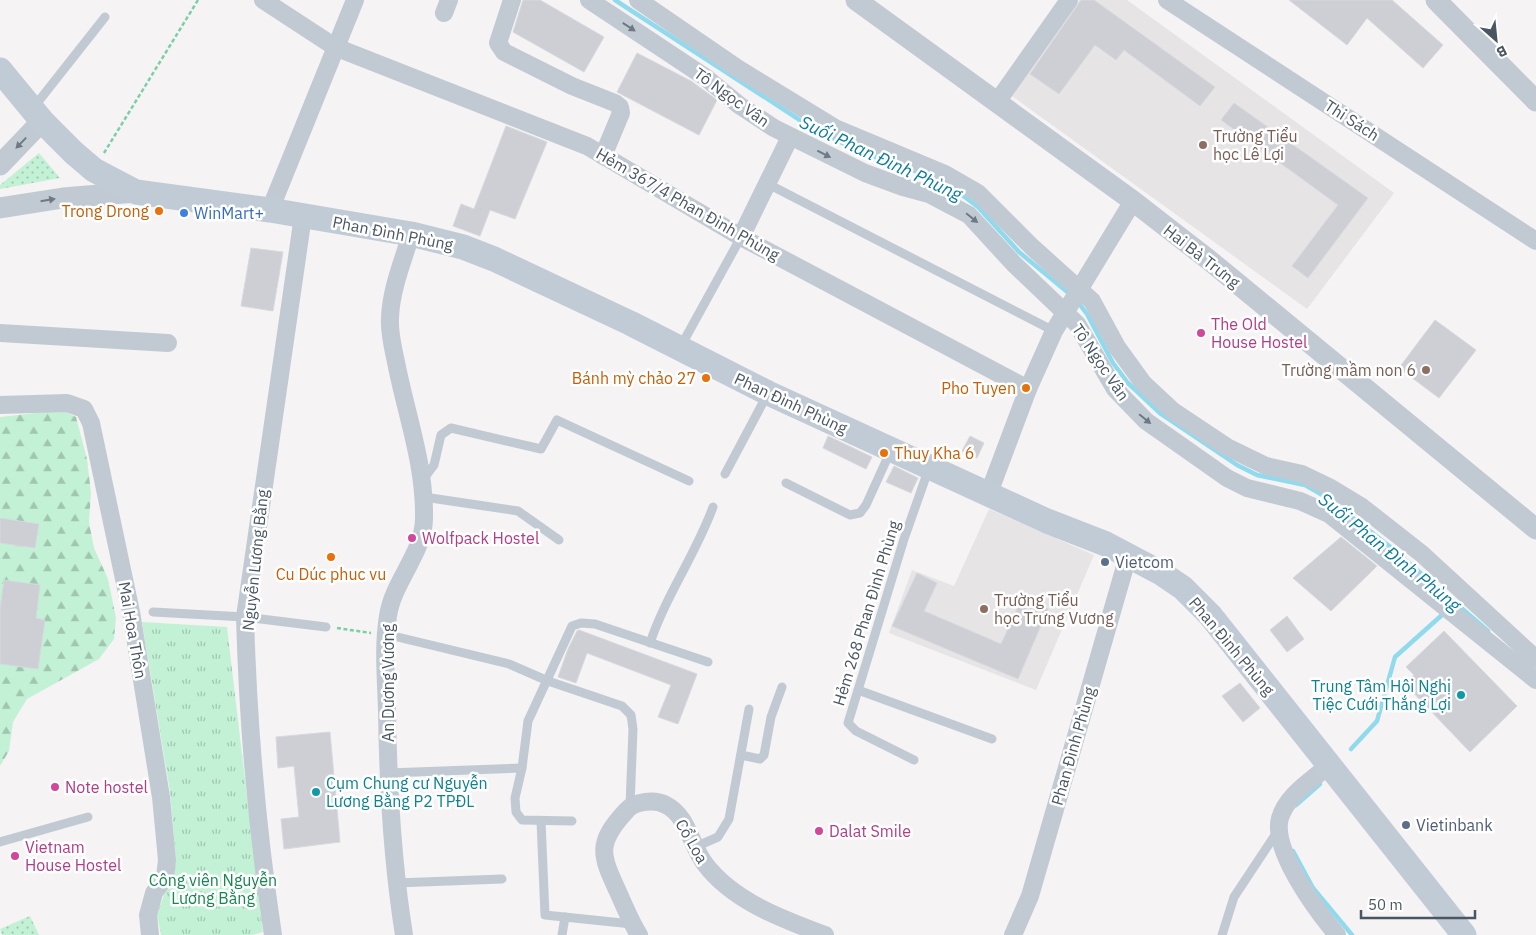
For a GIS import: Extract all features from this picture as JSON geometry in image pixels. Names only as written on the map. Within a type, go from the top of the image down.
[{"type":"main road","name":"Phan Đình Phùng","points":[[0,70],[37,115],[94,170],[136,192],[270,210],[411,234],[463,247],[494,258],[630,323],[768,393],[929,468],[989,493],[1048,521],[1106,544],[1161,573],[1183,588],[1210,615],[1464,935]]},
{"type":"street","points":[[263,0],[335,47]]},
{"type":"street","points":[[270,210],[355,0]]},
{"type":"street","points":[[512,0],[498,43],[504,52],[572,86],[615,103],[620,107],[621,113],[603,156]]},
{"type":"street","name":"Tô Ngọc Vân","points":[[589,0],[705,77],[740,105],[790,137],[865,173],[928,194],[969,215],[1014,264],[1066,311],[1081,329],[1115,388],[1146,421],[1220,473],[1247,488],[1300,501],[1330,514],[1536,680]]},
{"type":"street","name":"Tô Ngọc Vân","points":[[638,0],[736,68],[835,128],[945,174],[978,193],[1032,247],[1092,301],[1118,347],[1143,383],[1173,411],[1226,447],[1266,466],[1302,474],[1329,487],[1362,508],[1422,554],[1536,659]]},
{"type":"street","name":"Hai Bà Trưng","points":[[856,0],[1133,201],[1209,260],[1536,528]]},
{"type":"street","points":[[997,102],[1069,0]]},
{"type":"street","name":"Thi Sách","points":[[1167,0],[1536,241]]},
{"type":"street","points":[[1436,0],[1533,91]]},
{"type":"street","name":"Hẻm 367/4 Phan Đình Phùng","points":[[335,47],[587,146],[741,237],[1028,389]]},
{"type":"street","points":[[0,165],[37,115]]},
{"type":"street","points":[[741,237],[790,137]]},
{"type":"street","points":[[0,208],[63,198],[136,192]]},
{"type":"street","points":[[989,493],[1028,389],[1054,331],[1133,201]]},
{"type":"street","name":"Nguyễn Lương Bằng","points":[[273,935],[267,893],[247,680],[246,617],[303,216]]},
{"type":"street","name":"An Dương Vương","points":[[404,935],[396,883],[388,774],[386,634],[393,594],[419,544],[424,521],[423,489],[415,439],[398,373],[390,320],[391,301],[411,234]]},
{"type":"street","points":[[0,333],[168,343]]},
{"type":"street","name":"Mai Hoa Thôn","points":[[0,406],[67,403],[84,409],[91,423],[131,612],[161,797],[167,860],[165,876],[154,893],[148,915],[150,935]]},
{"type":"street","name":"Phan Đinh Phùng","points":[[1013,935],[1030,896],[1128,556]]},
{"type":"street","points":[[1328,766],[1295,794],[1280,818],[1278,832],[1302,889],[1336,934]]},
{"type":"street","name":"Cổ Loa","points":[[630,806],[648,801],[666,804],[681,818],[703,863],[724,885],[794,924],[825,935]]},
{"type":"street","points":[[630,806],[616,821],[605,840],[603,856],[608,874],[636,930]]},
{"type":"lane","points":[[37,115],[105,17]]},
{"type":"lane","points":[[768,184],[1054,331]]},
{"type":"lane","points":[[679,349],[741,237]]},
{"type":"lane","points":[[726,474],[768,393]]},
{"type":"lane","points":[[559,540],[518,511],[423,489],[434,465],[441,435],[451,428],[541,448],[557,420],[689,481]]},
{"type":"lane","points":[[786,482],[850,515],[860,513],[866,505],[891,450]]},
{"type":"lane","name":"Hẻm 268 Phan Đình Phùng","points":[[914,760],[856,731],[848,723],[904,539],[929,468]]},
{"type":"lane","points":[[650,643],[659,617],[704,533],[713,507]]},
{"type":"lane","points":[[153,612],[246,617],[326,626]]},
{"type":"lane","points":[[572,821],[522,820],[516,812],[514,798],[522,768],[528,721],[572,626],[581,623],[595,624],[708,662]]},
{"type":"lane","points":[[386,634],[509,664],[548,681],[622,706],[631,715],[633,729],[630,806]]},
{"type":"lane","points":[[741,755],[760,759],[764,755],[771,717],[782,687]]},
{"type":"lane","points":[[858,690],[992,739]]},
{"type":"lane","points":[[694,847],[718,837],[724,829],[731,810],[749,709]]},
{"type":"lane","points":[[388,774],[522,768]]},
{"type":"lane","points":[[0,842],[88,817]]},
{"type":"lane","points":[[541,821],[545,915],[636,930]]},
{"type":"lane","points":[[1222,935],[1234,896],[1278,832]]},
{"type":"lane","points":[[396,883],[502,878]]},
{"type":"lane","points":[[562,935],[565,917]]},
{"type":"path","points":[[94,170],[198,0]]},
{"type":"path","points":[[326,626],[386,634]]},
{"type":"shaded area","name":"Trường Tiểu học Lê Lợi","points":[[1079,0],[1127,0],[1394,193],[1307,309],[1012,96]]},
{"type":"shaded area","name":"Trường Tiểu học Trưng Vương","points":[[989,509],[1094,555],[1036,690],[889,633],[912,570],[954,586]]},
{"type":"green space","points":[[39,153],[60,178],[0,189],[0,185]]},
{"type":"green space","points":[[62,410],[76,417],[87,459],[91,493],[89,522],[94,548],[108,579],[116,618],[114,639],[99,659],[27,699],[13,722],[9,751],[0,766],[0,417]]},
{"type":"green space","name":"Công viên Nguyễn Lương Bằng","points":[[142,622],[227,627],[263,932],[252,935],[161,935],[157,915],[176,860],[170,792]]},
{"type":"green space","points":[[30,916],[39,935],[2,935],[0,929]]},
{"type":"building","points":[[523,0],[540,0],[604,37],[584,72],[513,32]]},
{"type":"building","points":[[1081,0],[1094,0],[1215,87],[1200,106],[1124,50],[1116,60],[1095,45],[1059,94],[1030,74]]},
{"type":"building","points":[[1289,0],[1392,0],[1443,45],[1423,68],[1367,18],[1347,45]]},
{"type":"building","points":[[637,53],[691,81],[717,100],[699,135],[617,92]]},
{"type":"building","points":[[1234,103],[1368,198],[1308,278],[1292,266],[1338,205],[1221,120]]},
{"type":"building","points":[[506,126],[547,142],[515,219],[490,210],[480,236],[453,226],[461,204],[474,209]]},
{"type":"building","points":[[251,248],[283,252],[273,311],[241,306]]},
{"type":"building","points":[[1435,320],[1476,350],[1439,398],[1399,368]]},
{"type":"building","points":[[828,436],[872,457],[866,469],[823,448]]},
{"type":"building","points":[[970,436],[984,443],[977,458],[962,451]]},
{"type":"building","points":[[894,466],[918,478],[911,493],[886,482]]},
{"type":"building","points":[[0,518],[39,524],[35,548],[0,543]]},
{"type":"building","points":[[1341,537],[1377,566],[1331,611],[1293,578]]},
{"type":"building","points":[[917,573],[937,583],[924,611],[1001,644],[1022,598],[1048,609],[1018,679],[892,626]]},
{"type":"building","points":[[4,580],[40,585],[36,618],[45,620],[38,669],[0,664],[0,608]]},
{"type":"building","points":[[1287,616],[1304,639],[1287,652],[1270,630]]},
{"type":"building","points":[[579,630],[697,674],[678,724],[658,717],[671,685],[587,653],[576,683],[558,677],[568,649]]},
{"type":"building","name":"Trung Tâm Hội Nghị Tiệc Cưới Thắng Lợi","points":[[1444,631],[1517,706],[1470,752],[1405,684],[1414,675],[1406,667]]},
{"type":"building","points":[[1240,683],[1260,708],[1243,722],[1222,696]]},
{"type":"building","name":"Cụm Chung cư Nguyễn Lương Bằng P2 TPĐL","points":[[330,732],[340,842],[284,849],[281,819],[299,817],[294,766],[278,768],[276,737]]},
{"type":"waterway","name":"Suối Phan Đình Phùng","points":[[615,0],[806,124],[858,151],[911,169],[965,197],[978,207],[1019,252],[1071,295]]},
{"type":"waterway","name":"Suối Phan Đình Phùng","points":[[1077,301],[1087,314],[1113,363],[1128,383],[1161,414],[1237,465],[1257,475],[1305,485],[1326,497],[1389,546],[1488,631]]},
{"type":"waterway","points":[[1351,749],[1377,721],[1395,657],[1442,615]]},
{"type":"waterway","points":[[1296,805],[1320,784]]},
{"type":"waterway","points":[[1293,851],[1313,888],[1352,935]]},
{"type":"place","name":"Trường Tiểu học Lê Lợi","points":[[1203,145]]},
{"type":"place","name":"Trong Drong","points":[[159,211]]},
{"type":"place","name":"WinMart+","points":[[184,213]]},
{"type":"place","name":"The Old House Hostel","points":[[1201,333]]},
{"type":"place","name":"Trường mầm non 6","points":[[1426,370]]},
{"type":"place","name":"Bánh mỳ chảo 27","points":[[706,378]]},
{"type":"place","name":"Pho Tuyen","points":[[1026,388]]},
{"type":"place","name":"Thuy Kha 6","points":[[884,453]]},
{"type":"place","name":"Wolfpack Hostel","points":[[412,538]]},
{"type":"place","name":"Cu Dúc phuc vu","points":[[331,557]]},
{"type":"place","name":"Vietcom","points":[[1105,562]]},
{"type":"place","name":"Trường Tiểu học Trưng Vương","points":[[984,609]]},
{"type":"place","name":"Trung Tâm Hội Nghị Tiệc Cưới Thắng Lợi","points":[[1461,695]]},
{"type":"place","name":"Note hostel","points":[[55,787]]},
{"type":"place","name":"Cụm Chung cư Nguyễn Lương Bằng P2 TPĐL","points":[[316,792]]},
{"type":"place","name":"Vietinbank","points":[[1406,825]]},
{"type":"place","name":"Dalat Smile","points":[[819,831]]},
{"type":"place","name":"Vietnam House Hostel","points":[[15,856]]}]
